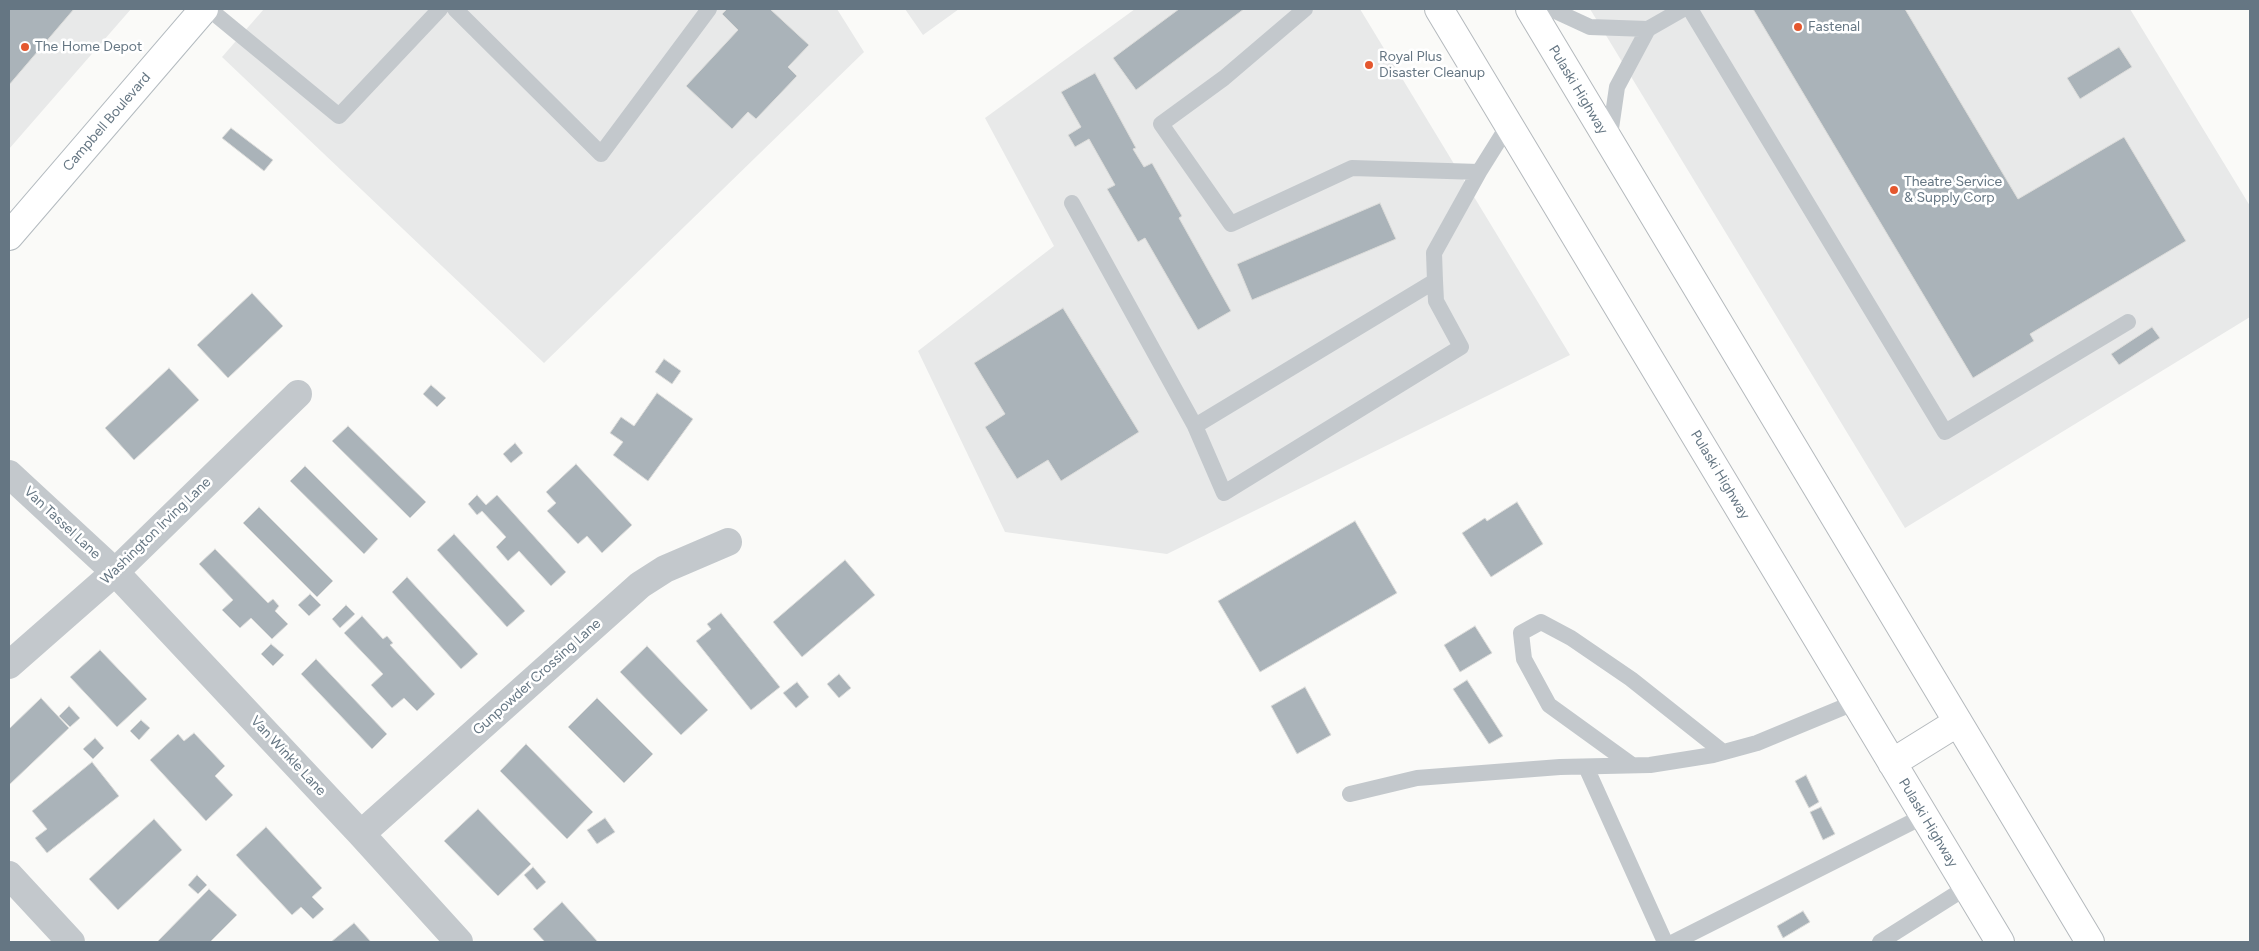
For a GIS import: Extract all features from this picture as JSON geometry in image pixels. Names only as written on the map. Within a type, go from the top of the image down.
[{"type":"main road","name":"Campbell Boulevard","points":[[9,236],[204,9]]},
{"type":"main road","name":"Pulaski Highway","points":[[1439,9],[2000,942]]},
{"type":"main road","name":"Pulaski Highway","points":[[1530,9],[2090,942]]},
{"type":"main road","points":[[1892,763],[1958,722]]},
{"type":"street","name":"Washington Irving Lane","points":[[9,664],[115,572],[298,394]]},
{"type":"street","name":"Van Tassel Lane","points":[[9,474],[115,572]]},
{"type":"street","name":"Gunpowder Crossing Lane","points":[[361,834],[640,585],[665,569],[728,542]]},
{"type":"street","name":"Van Winkle Lane","points":[[115,572],[361,834],[459,942]]},
{"type":"street","points":[[9,875],[71,942]]},
{"type":"lane","points":[[209,9],[339,116],[440,9]]},
{"type":"lane","points":[[455,9],[601,154],[709,9]]},
{"type":"lane","points":[[1305,9],[1224,78],[1161,124],[1231,224],[1352,168],[1479,172]]},
{"type":"lane","points":[[1551,9],[1590,27],[1648,29],[1684,9]]},
{"type":"lane","points":[[1690,9],[1945,432],[2128,322]]},
{"type":"lane","points":[[1609,142],[1617,87],[1648,29]]},
{"type":"lane","points":[[1072,203],[1195,426],[1224,492],[1461,347],[1436,300],[1434,253],[1479,172],[1509,124]]},
{"type":"lane","points":[[1195,426],[1435,281]]},
{"type":"lane","points":[[1632,765],[1549,705],[1524,659],[1521,633],[1541,622],[1571,638],[1630,679],[1723,752]]},
{"type":"lane","points":[[1350,794],[1417,778],[1586,767],[1650,765],[1723,752],[1757,743],[1856,702]]},
{"type":"lane","points":[[1586,767],[1665,942]]},
{"type":"lane","points":[[1674,942],[1924,816]]},
{"type":"lane","points":[[1880,942],[1967,887]]},
{"type":"shaded area","points":[[9,9],[131,9],[9,149]]},
{"type":"shaded area","points":[[264,9],[837,9],[864,52],[544,363],[222,57]]},
{"type":"shaded area","points":[[905,9],[959,9],[923,35]]},
{"type":"shaded area","points":[[1135,9],[1360,9],[1570,355],[1167,554],[1005,532],[918,351],[1054,246],[985,118]]},
{"type":"shaded area","points":[[1590,9],[2130,9],[2250,206],[2250,317],[1905,528]]},
{"type":"building","name":"The Home Depot","points":[[9,9],[74,9],[9,85]]},
{"type":"building","points":[[727,9],[770,9],[809,45],[788,67],[797,76],[756,119],[748,112],[732,129],[686,86],[738,30],[722,14]]},
{"type":"building","points":[[1179,9],[1244,9],[1136,90],[1113,58]]},
{"type":"building","points":[[1753,9],[1905,9],[2018,199],[2124,137],[2186,241],[2030,334],[2034,341],[1973,378]]},
{"type":"building","points":[[2119,47],[2132,67],[2080,99],[2067,78]]},
{"type":"building","points":[[1095,73],[1136,148],[1133,149],[1144,167],[1152,163],[1182,216],[1179,218],[1231,311],[1198,330],[1145,238],[1138,242],[1107,189],[1115,185],[1089,139],[1075,147],[1068,135],[1081,127],[1061,92]]},
{"type":"building","points":[[231,128],[273,160],[264,171],[222,138]]},
{"type":"building","points":[[1380,203],[1396,239],[1252,300],[1237,264]]},
{"type":"building","points":[[252,293],[283,326],[228,378],[197,345]]},
{"type":"building","points":[[1063,308],[1139,432],[1061,481],[1048,460],[1017,479],[985,427],[1005,414],[974,363]]},
{"type":"building","points":[[2152,327],[2160,338],[2119,365],[2111,354]]},
{"type":"building","points":[[664,359],[681,371],[672,384],[655,372]]},
{"type":"building","points":[[169,368],[199,400],[134,460],[105,428]]},
{"type":"building","points":[[431,385],[446,398],[437,407],[423,394]]},
{"type":"building","points":[[657,393],[693,419],[648,481],[613,455],[623,442],[610,433],[621,417],[634,426]]},
{"type":"building","points":[[348,426],[426,502],[410,518],[332,441]]},
{"type":"building","points":[[515,443],[523,453],[511,463],[503,454]]},
{"type":"building","points":[[576,464],[632,525],[602,553],[587,536],[578,544],[547,511],[556,503],[546,492]]},
{"type":"building","points":[[305,466],[378,539],[364,554],[290,481]]},
{"type":"building","points":[[477,495],[486,505],[497,495],[566,572],[551,586],[519,551],[508,561],[496,547],[506,537],[482,511],[477,515],[468,504]]},
{"type":"building","points":[[1517,502],[1543,544],[1491,577],[1462,533],[1485,518],[1487,521]]},
{"type":"building","points":[[259,507],[333,581],[317,597],[243,523]]},
{"type":"building","points":[[1355,521],[1397,593],[1260,672],[1218,601]]},
{"type":"building","points":[[454,534],[525,611],[507,627],[437,550]]},
{"type":"building","points":[[215,549],[268,603],[273,599],[279,606],[275,611],[288,624],[272,639],[251,618],[240,628],[222,610],[233,600],[199,564]]},
{"type":"building","points":[[845,560],[875,595],[802,657],[773,622]]},
{"type":"building","points":[[407,577],[478,654],[461,669],[392,592]]},
{"type":"building","points":[[310,594],[321,605],[309,616],[298,605]]},
{"type":"building","points":[[346,605],[355,614],[340,628],[332,619]]},
{"type":"building","points":[[721,613],[780,687],[751,710],[696,641],[711,629],[707,624]]},
{"type":"building","points":[[362,616],[383,639],[387,636],[393,643],[390,645],[435,694],[417,711],[404,698],[392,708],[371,685],[383,674],[344,633]]},
{"type":"building","points":[[1475,626],[1492,653],[1460,672],[1444,645]]},
{"type":"building","points":[[271,644],[284,655],[273,666],[261,654]]},
{"type":"building","points":[[647,646],[708,710],[681,735],[620,672]]},
{"type":"building","points":[[100,650],[147,699],[117,727],[70,677]]},
{"type":"building","points":[[316,659],[387,734],[372,749],[301,674]]},
{"type":"building","points":[[839,674],[851,688],[839,698],[827,684]]},
{"type":"building","points":[[1467,680],[1503,736],[1489,744],[1453,689]]},
{"type":"building","points":[[797,682],[809,697],[796,708],[783,693]]},
{"type":"building","points":[[1305,687],[1331,735],[1297,754],[1271,706]]},
{"type":"building","points":[[41,698],[69,728],[9,785],[9,729]]},
{"type":"building","points":[[597,698],[653,754],[624,783],[568,727]]},
{"type":"building","points":[[69,706],[80,718],[70,727],[59,716]]},
{"type":"building","points":[[141,720],[150,728],[139,740],[130,731]]},
{"type":"building","points":[[194,733],[225,766],[215,776],[233,795],[206,821],[150,760],[178,734],[184,741]]},
{"type":"building","points":[[95,738],[104,748],[93,759],[83,749]]},
{"type":"building","points":[[526,744],[593,812],[567,839],[500,771]]},
{"type":"building","points":[[92,762],[119,796],[47,853],[35,838],[47,829],[32,811]]},
{"type":"building","points":[[1806,775],[1819,802],[1809,808],[1795,781]]},
{"type":"building","points":[[1821,807],[1835,834],[1823,840],[1810,812]]},
{"type":"building","points":[[478,809],[531,864],[498,896],[444,841]]},
{"type":"building","points":[[605,818],[615,832],[597,844],[587,830]]},
{"type":"building","points":[[154,819],[182,850],[118,910],[89,879]]},
{"type":"building","points":[[266,827],[322,888],[312,897],[324,909],[313,919],[301,907],[292,915],[236,855]]},
{"type":"building","points":[[533,867],[546,882],[537,890],[524,875]]},
{"type":"building","points":[[197,875],[207,885],[198,894],[188,885]]},
{"type":"building","points":[[209,889],[237,915],[210,942],[157,942]]},
{"type":"building","points":[[562,902],[598,942],[545,942],[533,929]]},
{"type":"building","points":[[1803,911],[1810,922],[1783,938],[1777,926]]},
{"type":"building","points":[[354,923],[371,942],[331,942]]},
{"type":"place","name":"Fastenal","points":[[1798,27]]},
{"type":"place","name":"The Home Depot","points":[[25,47]]},
{"type":"place","name":"Royal Plus Disaster Cleanup","points":[[1369,65]]},
{"type":"place","name":"Theatre Service & Supply Corp","points":[[1894,190]]}]
